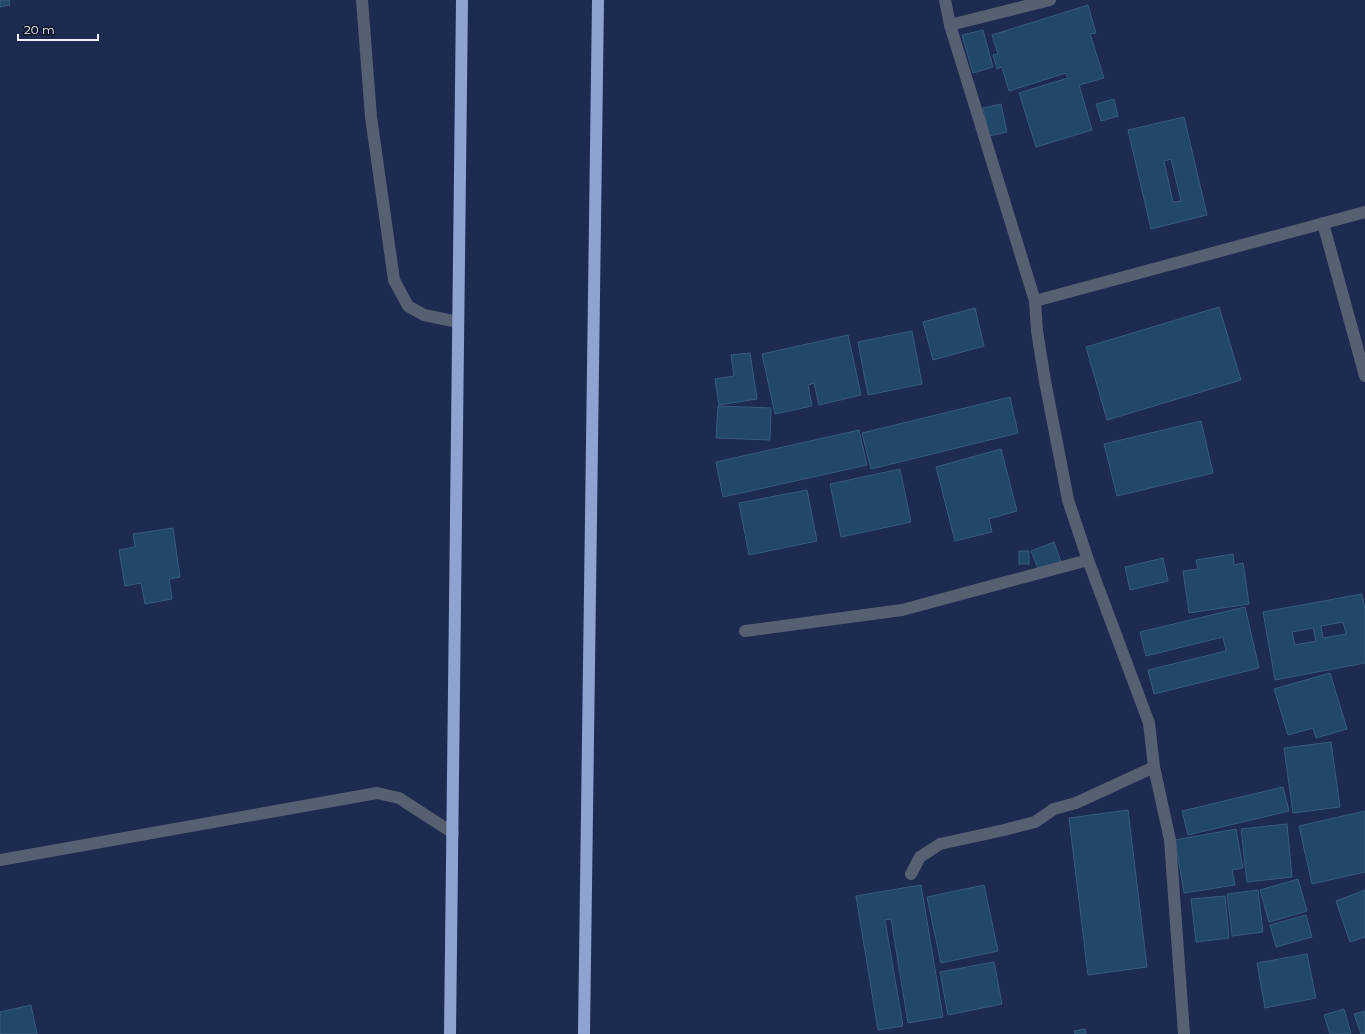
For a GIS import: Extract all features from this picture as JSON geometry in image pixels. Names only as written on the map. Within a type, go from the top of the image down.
[{"type":"highway","points":[[450,1034],[462,0]]},
{"type":"highway","points":[[584,1034],[598,0]]},
{"type":"street","points":[[362,0],[371,117],[394,280],[408,306],[424,315],[458,322]]},
{"type":"street","points":[[945,0],[950,25],[1035,301],[1037,331],[1045,381],[1068,500],[1088,560],[1149,722],[1154,767],[1170,840],[1184,1034]]},
{"type":"street","points":[[950,25],[1050,0]]},
{"type":"street","points":[[1035,301],[1365,212]]},
{"type":"street","points":[[1324,223],[1365,376]]},
{"type":"street","points":[[745,631],[902,610],[1088,560]]},
{"type":"street","points":[[911,874],[920,857],[940,844],[1035,822],[1054,809],[1082,800],[1154,767]]},
{"type":"street","points":[[0,860],[377,793],[399,798],[453,833]]},
{"type":"building","points":[[0,0],[9,0],[10,5],[0,7]]},
{"type":"building","points":[[1088,5],[1096,33],[1090,34],[1104,78],[1079,85],[1092,130],[1036,147],[1019,93],[1068,78],[1066,73],[1009,91],[1002,67],[997,69],[993,55],[998,54],[992,35]]},
{"type":"building","points":[[983,30],[993,67],[973,73],[962,35]]},
{"type":"building","points":[[1114,99],[1118,116],[1101,121],[1096,104]]},
{"type":"building","points":[[1001,104],[1007,132],[989,136],[983,108]]},
{"type":"building","points":[[1184,117],[1207,215],[1151,229],[1128,130]],"holes":[[[1171,159],[1181,201],[1173,202],[1164,161]]]},
{"type":"building","points":[[1219,307],[1241,380],[1107,420],[1086,347]]},
{"type":"building","points":[[975,308],[984,346],[933,360],[923,322]]},
{"type":"building","points":[[912,331],[922,384],[868,395],[858,342]]},
{"type":"building","points":[[848,335],[861,395],[819,405],[814,383],[808,385],[812,406],[775,414],[762,354]]},
{"type":"building","points":[[750,353],[757,399],[719,405],[715,379],[734,376],[731,355]]},
{"type":"building","points":[[1010,397],[1018,433],[871,469],[862,433]]},
{"type":"building","points":[[718,406],[771,408],[770,440],[716,438]]},
{"type":"building","points":[[1201,421],[1213,473],[1117,496],[1104,444]]},
{"type":"building","points":[[859,430],[867,465],[723,497],[716,462]]},
{"type":"building","points":[[1001,449],[1017,511],[989,519],[992,532],[955,541],[936,467]]},
{"type":"building","points":[[900,469],[911,522],[841,537],[830,484]]},
{"type":"building","points":[[807,490],[817,541],[749,555],[739,503]]},
{"type":"building","points":[[173,528],[180,577],[169,579],[172,599],[145,604],[141,583],[125,586],[119,550],[135,547],[133,534]]},
{"type":"building","points":[[1054,542],[1061,562],[1039,571],[1031,551]]},
{"type":"building","points":[[1019,551],[1029,551],[1029,564],[1019,564]]},
{"type":"building","points":[[1233,554],[1234,565],[1243,563],[1249,604],[1189,613],[1183,571],[1198,569],[1196,560]]},
{"type":"building","points":[[1163,558],[1168,581],[1130,590],[1125,567]]},
{"type":"building","points":[[1362,594],[1365,610],[1365,663],[1275,680],[1263,612]],"holes":[[[1343,622],[1346,634],[1323,638],[1321,626]],[[1313,628],[1316,641],[1295,645],[1292,632]]]},
{"type":"building","points":[[1245,607],[1259,668],[1154,694],[1148,670],[1226,651],[1223,637],[1146,656],[1140,632]]},
{"type":"building","points":[[1330,673],[1347,729],[1316,738],[1313,728],[1288,735],[1274,689]]},
{"type":"building","points":[[1331,742],[1340,807],[1293,813],[1284,748]]},
{"type":"building","points":[[1283,787],[1289,811],[1188,835],[1182,811]]},
{"type":"building","points":[[1128,810],[1147,967],[1088,975],[1069,818]]},
{"type":"building","points":[[1365,811],[1365,872],[1312,884],[1299,826]]},
{"type":"building","points":[[1287,824],[1292,877],[1247,882],[1241,829]]},
{"type":"building","points":[[1236,829],[1243,868],[1232,870],[1235,885],[1184,893],[1175,840]]},
{"type":"building","points":[[1298,879],[1307,911],[1269,922],[1260,890]]},
{"type":"building","points":[[921,885],[943,1017],[908,1023],[891,919],[885,920],[903,1026],[878,1030],[856,896]]},
{"type":"building","points":[[984,885],[998,951],[941,963],[927,897]]},
{"type":"building","points":[[1258,890],[1263,932],[1232,936],[1227,894]]},
{"type":"building","points":[[1365,890],[1365,937],[1350,942],[1336,901]]},
{"type":"building","points":[[1225,896],[1229,938],[1196,942],[1191,899]]},
{"type":"building","points":[[1306,915],[1312,937],[1276,947],[1270,925]]},
{"type":"building","points":[[1307,954],[1316,998],[1265,1008],[1257,963]]},
{"type":"building","points":[[994,962],[1002,1004],[948,1015],[940,972]]},
{"type":"building","points":[[31,1005],[37,1034],[0,1034],[0,1012]]},
{"type":"building","points":[[1344,1009],[1351,1034],[1330,1034],[1324,1015]]},
{"type":"building","points":[[1365,1011],[1365,1034],[1361,1034],[1354,1014]]},
{"type":"building","points":[[1085,1029],[1086,1034],[1075,1034],[1074,1031]]}]
